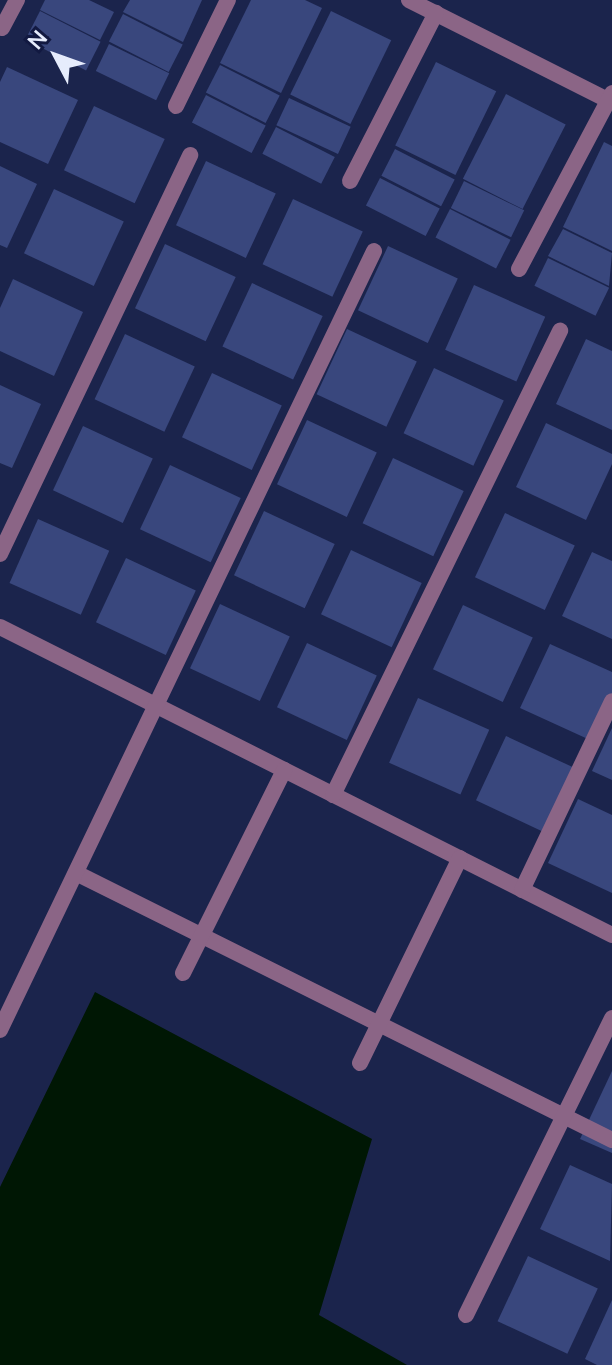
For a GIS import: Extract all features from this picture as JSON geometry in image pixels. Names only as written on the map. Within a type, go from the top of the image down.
[{"type":"street","points":[[2,28],[17,0]]},
{"type":"street","points":[[176,106],[228,0]]},
{"type":"street","points":[[416,2],[611,98],[519,269]]},
{"type":"street","points":[[350,181],[436,13]]},
{"type":"street","points":[[0,554],[190,155]]},
{"type":"street","points":[[0,1030],[374,251]]},
{"type":"street","points":[[333,795],[560,331]]},
{"type":"street","points":[[0,627],[612,935]]},
{"type":"street","points":[[522,890],[612,701]]},
{"type":"street","points":[[183,973],[284,770]]},
{"type":"street","points":[[360,1063],[460,858]]},
{"type":"street","points":[[76,873],[612,1140]]},
{"type":"street","points":[[466,1315],[612,1018]]},
{"type":"shaded area","points":[[95,992],[372,1139],[319,1315],[407,1365],[0,1365],[0,1187]]},
{"type":"building","points":[[45,0],[89,0],[114,12],[100,40],[40,10]]},
{"type":"building","points":[[130,0],[202,0],[183,42],[123,12]]},
{"type":"building","points":[[251,0],[305,0],[322,8],[281,93],[220,63]]},
{"type":"building","points":[[40,11],[101,42],[86,70],[25,40]]},
{"type":"building","points":[[331,11],[391,40],[350,124],[290,95]]},
{"type":"building","points":[[123,14],[183,44],[169,72],[109,42]]},
{"type":"building","points":[[109,44],[169,73],[156,100],[96,71]]},
{"type":"building","points":[[436,62],[496,91],[455,175],[395,146]]},
{"type":"building","points":[[220,65],[280,95],[266,123],[206,93]]},
{"type":"building","points":[[7,67],[78,100],[48,164],[0,142],[0,82]]},
{"type":"building","points":[[506,94],[566,124],[523,209],[463,179]]},
{"type":"building","points":[[206,95],[266,125],[252,153],[192,123]]},
{"type":"building","points":[[289,98],[351,127],[338,154],[276,125]]},
{"type":"building","points":[[94,106],[165,139],[135,203],[64,170]]},
{"type":"building","points":[[276,127],[335,157],[321,184],[262,154]]},
{"type":"building","points":[[604,142],[612,146],[612,251],[563,227]]},
{"type":"building","points":[[395,149],[455,179],[441,206],[381,176]]},
{"type":"building","points":[[206,161],[276,194],[246,258],[176,225]]},
{"type":"building","points":[[0,166],[37,184],[7,248],[0,245]]},
{"type":"building","points":[[380,178],[440,208],[426,236],[366,206]]},
{"type":"building","points":[[464,181],[524,210],[511,237],[451,208]]},
{"type":"building","points":[[54,189],[124,222],[94,286],[24,253]]},
{"type":"building","points":[[293,199],[363,232],[332,297],[263,264]]},
{"type":"building","points":[[450,209],[511,240],[496,268],[435,238]]},
{"type":"building","points":[[563,229],[612,253],[609,286],[548,256]]},
{"type":"building","points":[[165,244],[236,277],[206,341],[135,308]]},
{"type":"building","points":[[388,246],[458,279],[428,343],[358,310]]},
{"type":"building","points":[[548,258],[609,288],[596,316],[534,286]]},
{"type":"building","points":[[13,279],[83,312],[54,376],[0,351],[0,308]]},
{"type":"building","points":[[252,283],[323,316],[293,379],[222,346]]},
{"type":"building","points":[[474,285],[545,317],[516,382],[445,350]]},
{"type":"building","points":[[347,329],[417,362],[386,427],[317,394]]},
{"type":"building","points":[[125,334],[195,367],[164,432],[95,399]]},
{"type":"building","points":[[586,339],[612,351],[612,430],[556,404]]},
{"type":"building","points":[[434,368],[504,401],[473,466],[404,433]]},
{"type":"building","points":[[212,373],[282,406],[252,470],[182,437]]},
{"type":"building","points":[[0,385],[41,404],[12,468],[0,463]]},
{"type":"building","points":[[307,420],[377,453],[347,517],[277,484]]},
{"type":"building","points":[[546,423],[612,454],[612,464],[586,520],[516,487]]},
{"type":"building","points":[[83,426],[153,459],[123,523],[53,490]]},
{"type":"building","points":[[393,458],[464,491],[433,556],[363,523]]},
{"type":"building","points":[[170,465],[241,498],[211,562],[140,529]]},
{"type":"building","points":[[264,511],[335,544],[305,608],[234,575]]},
{"type":"building","points":[[505,513],[575,546],[545,610],[475,577]]},
{"type":"building","points":[[38,519],[109,551],[81,615],[10,583]]},
{"type":"building","points":[[351,550],[422,583],[392,647],[321,614]]},
{"type":"building","points":[[592,552],[612,561],[612,639],[562,616]]},
{"type":"building","points":[[126,558],[196,591],[166,655],[96,622]]},
{"type":"building","points":[[220,604],[290,637],[260,701],[190,668]]},
{"type":"building","points":[[463,605],[533,638],[503,702],[433,669]]},
{"type":"building","points":[[307,643],[377,676],[347,740],[277,707]]},
{"type":"building","points":[[550,644],[612,672],[612,694],[590,740],[520,708]]},
{"type":"building","points":[[418,698],[489,730],[460,795],[389,763]]},
{"type":"building","points":[[612,728],[612,780],[592,771]]},
{"type":"building","points":[[506,736],[576,769],[546,833],[476,800]]},
{"type":"building","points":[[578,799],[612,815],[612,893],[548,863]]},
{"type":"building","points":[[612,1071],[612,1153],[580,1139]]},
{"type":"building","points":[[570,1165],[612,1184],[610,1261],[540,1229]]},
{"type":"building","points":[[528,1256],[598,1289],[567,1354],[498,1321]]},
{"type":"building","points":[[612,1300],[612,1365],[597,1365],[585,1359]]}]
